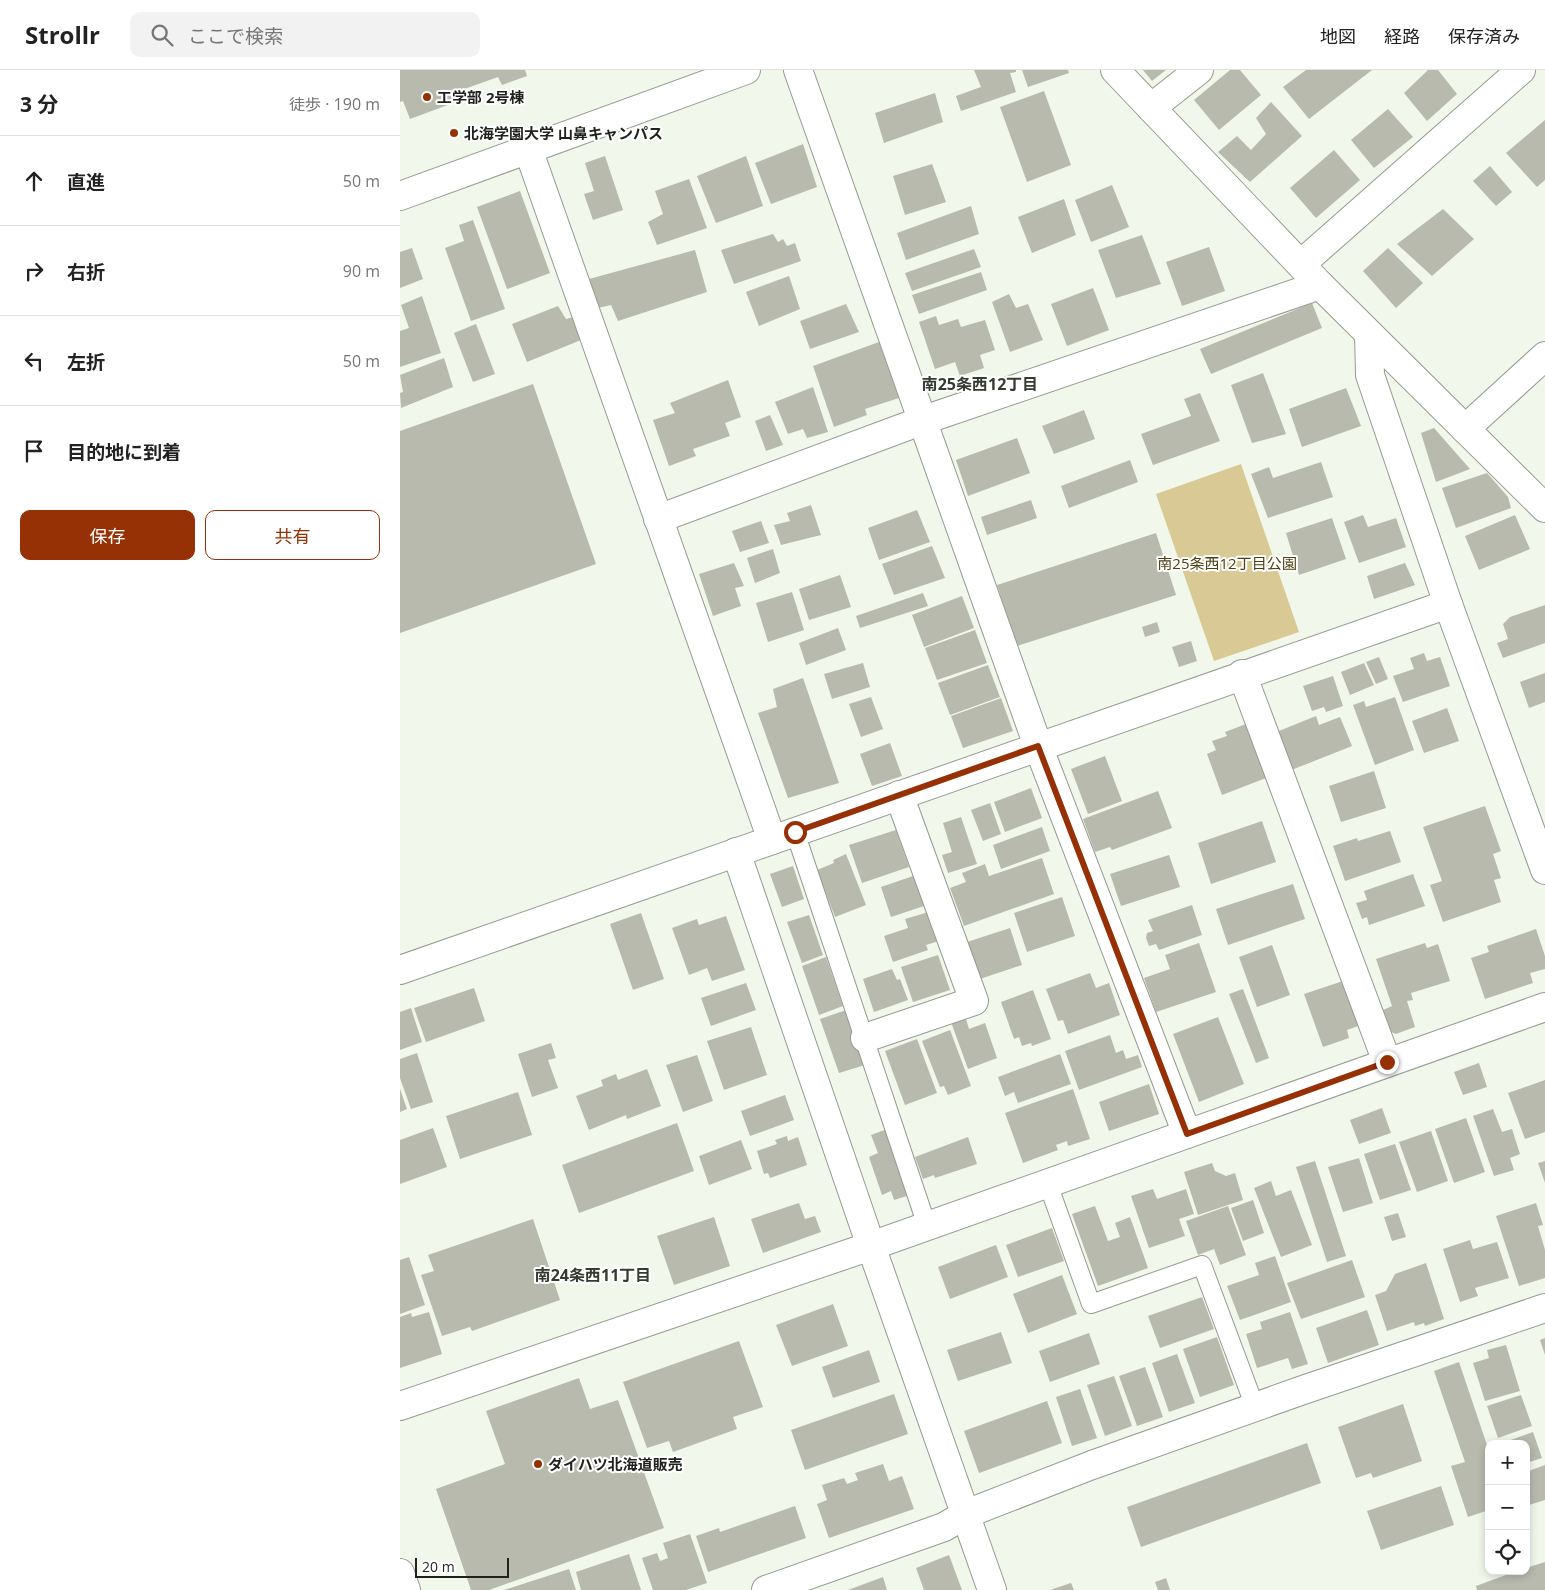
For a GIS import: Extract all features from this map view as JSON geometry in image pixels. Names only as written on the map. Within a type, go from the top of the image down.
[{"type":"main road","points":[[400,196],[746,70]]},
{"type":"main road","points":[[798,70],[921,421],[1038,746],[1187,1134]]},
{"type":"main road","points":[[1115,70],[1320,285],[1545,508]]},
{"type":"main road","points":[[1151,108],[1200,70]]},
{"type":"main road","points":[[1301,264],[1521,70]]},
{"type":"main road","points":[[528,149],[658,518],[783,836]]},
{"type":"main road","points":[[658,518],[921,421],[1320,285]]},
{"type":"main road","points":[[1369,334],[1370,374],[1448,604],[1545,870]]},
{"type":"main road","points":[[1465,430],[1545,356]]},
{"type":"main road","points":[[400,970],[1242,674],[1448,604]]},
{"type":"main road","points":[[1242,674],[1387,1062]]},
{"type":"main road","points":[[866,1038],[974,1001],[899,795]]},
{"type":"main road","points":[[736,852],[871,1246],[992,1590]]},
{"type":"main road","points":[[400,1406],[871,1246],[1545,1007]]},
{"type":"main road","points":[[767,1590],[944,1527],[966,1514],[1254,1407],[1545,1308]]},
{"type":"main road","points":[[400,1573],[406,1590]]},
{"type":"lane","points":[[783,836],[866,1038],[927,1226]]},
{"type":"lane","points":[[1048,1184],[1091,1304],[1202,1265],[1254,1407]]},
{"type":"green space","name":"南25条西12丁目公園","points":[[1241,464],[1299,632],[1214,661],[1156,494]]},
{"type":"building","name":"工学部 2号棟","points":[[400,70],[525,70],[527,76],[502,85],[498,77],[453,93],[456,102],[410,119],[403,101],[400,102]]},
{"type":"building","points":[[974,70],[1016,70],[1016,72],[1010,73],[1016,92],[961,111],[956,96],[981,87]]},
{"type":"building","points":[[1022,70],[1068,70],[1069,73],[1028,87]]},
{"type":"building","points":[[1143,70],[1166,70],[1152,81]]},
{"type":"building","points":[[1230,70],[1240,70],[1261,95],[1219,130],[1194,100]]},
{"type":"building","points":[[1306,70],[1372,70],[1309,119],[1283,87]]},
{"type":"building","points":[[1428,70],[1438,70],[1457,94],[1427,121],[1404,93]]},
{"type":"building","points":[[1044,91],[1071,165],[1027,182],[1000,107]]},
{"type":"building","points":[[935,93],[943,122],[884,143],[875,113]]},
{"type":"building","points":[[1271,102],[1302,136],[1250,182],[1218,152],[1237,136],[1251,150],[1266,134],[1256,118]]},
{"type":"building","points":[[1388,109],[1413,137],[1374,168],[1351,140]]},
{"type":"building","points":[[1545,120],[1545,180],[1537,187],[1506,153]]},
{"type":"building","points":[[803,144],[817,187],[771,204],[755,163]]},
{"type":"building","points":[[1334,150],[1360,180],[1316,218],[1290,188]]},
{"type":"building","points":[[605,156],[623,210],[593,220],[584,194],[594,191],[585,163]]},
{"type":"building","points":[[746,156],[763,206],[716,223],[697,176]]},
{"type":"building","points":[[932,164],[946,202],[905,215],[893,176]]},
{"type":"building","points":[[1490,166],[1512,192],[1496,206],[1473,181]]},
{"type":"building","points":[[689,179],[707,228],[657,245],[648,222],[663,214],[655,191]]},
{"type":"building","points":[[1112,185],[1129,227],[1091,242],[1075,200]]},
{"type":"building","points":[[520,191],[550,273],[507,289],[477,207]]},
{"type":"building","points":[[1064,199],[1076,235],[1032,253],[1018,217]]},
{"type":"building","points":[[971,206],[979,234],[906,260],[897,233]]},
{"type":"building","points":[[1443,209],[1474,239],[1432,276],[1397,244]]},
{"type":"building","points":[[473,220],[505,309],[471,321],[445,248],[464,241],[459,225]]},
{"type":"building","points":[[773,234],[778,242],[783,239],[787,246],[795,243],[801,261],[734,284],[721,250]]},
{"type":"building","points":[[1142,235],[1161,284],[1116,298],[1098,250]]},
{"type":"building","points":[[1209,247],[1225,291],[1182,306],[1166,262]]},
{"type":"building","points":[[412,248],[423,279],[400,288],[400,252]]},
{"type":"building","points":[[1388,248],[1423,283],[1396,308],[1363,271]]},
{"type":"building","points":[[974,249],[981,267],[912,291],[905,273]]},
{"type":"building","points":[[695,250],[707,292],[618,321],[611,305],[598,308],[589,279]]},
{"type":"building","points":[[981,272],[987,290],[919,314],[912,295]]},
{"type":"building","points":[[789,276],[800,309],[759,326],[746,292]]},
{"type":"building","points":[[1093,288],[1109,330],[1067,346],[1051,304]]},
{"type":"building","points":[[1009,294],[1016,308],[1028,304],[1043,340],[1010,352],[992,302]]},
{"type":"building","points":[[422,296],[441,353],[400,367],[400,331],[409,328],[401,305]]},
{"type":"building","points":[[1312,303],[1322,328],[1211,374],[1200,349]]},
{"type":"building","points":[[846,304],[859,332],[810,349],[800,321]]},
{"type":"building","points":[[558,306],[566,319],[574,317],[581,340],[527,362],[512,324]]},
{"type":"building","points":[[936,316],[939,325],[958,319],[961,327],[985,320],[995,350],[980,355],[984,368],[960,376],[955,362],[935,369],[919,322]]},
{"type":"building","points":[[476,324],[495,374],[473,382],[454,333]]},
{"type":"building","points":[[879,342],[899,398],[865,409],[867,415],[834,427],[813,366]]},
{"type":"building","points":[[444,358],[453,387],[401,408],[400,393],[403,392],[400,375]]},
{"type":"building","points":[[1263,373],[1286,434],[1252,443],[1231,385]]},
{"type":"building","points":[[728,380],[741,417],[725,423],[730,436],[693,449],[696,456],[669,466],[653,420],[675,413],[670,403]]},
{"type":"building","points":[[533,384],[596,564],[400,633],[400,431]]},
{"type":"building","points":[[813,387],[828,432],[807,438],[803,429],[788,434],[775,402]]},
{"type":"building","points":[[1346,388],[1361,426],[1302,447],[1289,409]]},
{"type":"building","points":[[1200,393],[1220,441],[1153,465],[1141,434],[1191,416],[1184,399]]},
{"type":"building","points":[[1084,410],[1095,439],[1054,454],[1042,426]]},
{"type":"building","points":[[770,415],[783,445],[766,451],[755,421]]},
{"type":"building","points":[[1434,428],[1470,469],[1436,482],[1421,433]]},
{"type":"building","points":[[1017,438],[1030,473],[968,496],[956,460]]},
{"type":"building","points":[[1130,460],[1138,482],[1069,508],[1061,486]]},
{"type":"building","points":[[1321,462],[1333,497],[1268,518],[1251,474],[1269,467],[1273,478]]},
{"type":"building","points":[[1487,473],[1508,497],[1511,508],[1456,528],[1442,488]]},
{"type":"building","points":[[1031,500],[1037,518],[987,535],[981,517]]},
{"type":"building","points":[[811,505],[821,535],[781,545],[774,525],[790,521],[787,513]]},
{"type":"building","points":[[917,510],[930,542],[879,560],[868,528]]},
{"type":"building","points":[[1363,515],[1368,527],[1396,518],[1406,547],[1359,563],[1344,522]]},
{"type":"building","points":[[1515,515],[1530,549],[1479,570],[1465,536]]},
{"type":"building","points":[[1332,518],[1346,559],[1299,575],[1286,533]]},
{"type":"building","points":[[761,521],[769,543],[740,552],[732,531]]},
{"type":"building","points":[[1156,533],[1176,595],[1017,646],[997,585]]},
{"type":"building","points":[[932,546],[945,578],[894,595],[882,564]]},
{"type":"building","points":[[773,549],[780,573],[755,583],[747,558]]},
{"type":"building","points":[[734,563],[744,586],[735,588],[741,606],[713,616],[699,574]]},
{"type":"building","points":[[1405,563],[1415,585],[1374,599],[1367,576]]},
{"type":"building","points":[[840,575],[851,607],[809,620],[799,589]]},
{"type":"building","points":[[792,592],[804,630],[768,642],[756,603]]},
{"type":"building","points":[[923,593],[928,606],[860,628],[856,616]]},
{"type":"building","points":[[962,596],[974,628],[924,647],[912,615]]},
{"type":"building","points":[[1545,605],[1545,643],[1503,658],[1497,643],[1508,639],[1503,624],[1510,617]]},
{"type":"building","points":[[1157,622],[1160,632],[1145,637],[1142,627]]},
{"type":"building","points":[[838,628],[846,650],[806,665],[799,643]]},
{"type":"building","points":[[975,630],[987,663],[937,680],[925,648]]},
{"type":"building","points":[[1191,641],[1197,661],[1179,667],[1172,647]]},
{"type":"building","points":[[1424,653],[1427,661],[1440,657],[1450,686],[1403,702],[1393,676],[1414,669],[1410,658]]},
{"type":"building","points":[[1379,657],[1388,679],[1376,684],[1366,662]]},
{"type":"building","points":[[863,663],[870,687],[832,699],[824,674]]},
{"type":"building","points":[[1364,663],[1374,685],[1350,695],[1341,672]]},
{"type":"building","points":[[988,665],[1000,697],[950,715],[938,683]]},
{"type":"building","points":[[1545,673],[1545,702],[1529,708],[1520,682]]},
{"type":"building","points":[[1333,676],[1343,706],[1326,712],[1324,707],[1312,711],[1303,686]]},
{"type":"building","points":[[803,678],[839,783],[788,798],[758,713],[777,707],[773,689]]},
{"type":"building","points":[[871,697],[883,729],[861,737],[849,704]]},
{"type":"building","points":[[1395,697],[1414,750],[1375,765],[1353,705],[1364,701],[1366,707]]},
{"type":"building","points":[[1001,698],[1013,731],[963,748],[951,716]]},
{"type":"building","points":[[1447,708],[1459,741],[1424,753],[1412,721]]},
{"type":"building","points":[[1316,716],[1319,725],[1340,717],[1352,746],[1289,771],[1274,733]]},
{"type":"building","points":[[1246,724],[1266,778],[1222,795],[1207,754],[1216,750],[1212,741],[1227,736],[1225,732]]},
{"type":"building","points":[[890,743],[902,776],[872,786],[860,754]]},
{"type":"building","points":[[1105,756],[1122,801],[1088,814],[1071,769]]},
{"type":"building","points":[[1374,771],[1386,808],[1341,822],[1329,786]]},
{"type":"building","points":[[1031,788],[1042,818],[1005,832],[994,802]]},
{"type":"building","points":[[1158,791],[1172,828],[1112,850],[1110,847],[1095,852],[1083,819]]},
{"type":"building","points":[[990,803],[1001,834],[983,841],[971,810]]},
{"type":"building","points":[[1485,806],[1501,851],[1493,854],[1501,878],[1494,880],[1501,902],[1443,922],[1430,885],[1442,881],[1423,827]]},
{"type":"building","points":[[961,817],[977,864],[948,873],[942,855],[952,852],[943,823]]},
{"type":"building","points":[[1262,821],[1276,862],[1211,884],[1198,843]]},
{"type":"building","points":[[1042,827],[1050,851],[1001,869],[993,845]]},
{"type":"building","points":[[896,830],[909,867],[862,883],[849,845]]},
{"type":"building","points":[[1390,831],[1401,862],[1345,881],[1333,846],[1357,838],[1358,841]]},
{"type":"building","points":[[846,854],[866,905],[835,917],[817,870],[834,863],[833,860]]},
{"type":"building","points":[[1169,855],[1180,887],[1121,906],[1110,874]]},
{"type":"building","points":[[1042,858],[1054,894],[964,926],[950,888],[966,882],[962,873],[985,864],[989,876]]},
{"type":"building","points":[[793,866],[804,899],[782,907],[770,874]]},
{"type":"building","points":[[919,874],[930,904],[891,917],[881,887]]},
{"type":"building","points":[[1413,874],[1425,906],[1369,925],[1367,917],[1362,919],[1356,903],[1367,900],[1364,891]]},
{"type":"building","points":[[1293,884],[1305,919],[1228,945],[1216,909]]},
{"type":"building","points":[[1062,897],[1075,936],[1027,952],[1014,913]]},
{"type":"building","points":[[1192,905],[1202,935],[1159,950],[1156,944],[1149,946],[1146,938],[1147,933],[1153,931],[1148,920]]},
{"type":"building","points":[[932,911],[942,940],[926,945],[928,950],[893,962],[884,936],[908,928],[905,919]]},
{"type":"building","points":[[641,913],[664,979],[633,990],[610,924]]},
{"type":"building","points":[[809,915],[823,955],[802,963],[787,922]]},
{"type":"building","points":[[726,916],[745,970],[712,981],[707,968],[689,975],[672,928],[697,919],[699,925]]},
{"type":"building","points":[[1010,928],[1022,965],[980,979],[967,942]]},
{"type":"building","points":[[1536,929],[1545,956],[1545,969],[1530,973],[1533,983],[1485,999],[1471,958],[1489,952],[1487,946]]},
{"type":"building","points":[[1199,943],[1216,992],[1156,1012],[1144,978],[1170,969],[1165,955]]},
{"type":"building","points":[[1425,943],[1427,948],[1438,944],[1450,981],[1411,993],[1413,1000],[1407,1001],[1415,1027],[1396,1034],[1389,1031],[1383,1010],[1392,1006],[1376,959]]},
{"type":"building","points":[[1272,945],[1290,995],[1257,1007],[1239,957]]},
{"type":"building","points":[[938,955],[950,990],[913,1002],[901,967]]},
{"type":"building","points":[[826,957],[843,1006],[819,1015],[802,966]]},
{"type":"building","points":[[892,969],[897,980],[900,979],[908,1000],[874,1012],[863,979]]},
{"type":"building","points":[[1090,973],[1096,988],[1109,983],[1120,1015],[1068,1034],[1063,1020],[1058,1021],[1046,989]]},
{"type":"building","points":[[1346,980],[1361,1025],[1347,1030],[1349,1038],[1323,1047],[1304,994]]},
{"type":"building","points":[[746,983],[756,1010],[711,1026],[701,998]]},
{"type":"building","points":[[474,988],[485,1021],[426,1042],[414,1008]]},
{"type":"building","points":[[1243,989],[1269,1058],[1256,1063],[1229,994]]},
{"type":"building","points":[[1033,990],[1051,1039],[1032,1046],[1031,1043],[1022,1046],[1019,1037],[1014,1039],[1001,1002]]},
{"type":"building","points":[[411,1008],[422,1042],[400,1050],[400,1012]]},
{"type":"building","points":[[846,1010],[865,1065],[839,1073],[820,1019]]},
{"type":"building","points":[[965,1016],[969,1029],[985,1023],[997,1058],[968,1069],[951,1022]]},
{"type":"building","points":[[1218,1017],[1244,1084],[1199,1102],[1173,1034]]},
{"type":"building","points":[[751,1027],[767,1075],[724,1090],[707,1041]]},
{"type":"building","points":[[950,1030],[971,1086],[948,1095],[944,1086],[940,1087],[922,1041]]},
{"type":"building","points":[[1110,1035],[1116,1053],[1123,1050],[1126,1059],[1138,1055],[1142,1067],[1079,1090],[1065,1051]]},
{"type":"building","points":[[917,1039],[937,1093],[905,1105],[885,1051]]},
{"type":"building","points":[[551,1043],[556,1058],[548,1060],[558,1088],[532,1097],[518,1054]]},
{"type":"building","points":[[417,1053],[433,1102],[411,1109],[400,1078],[400,1059]]},
{"type":"building","points":[[1060,1054],[1071,1084],[1018,1103],[1014,1092],[1005,1096],[998,1077]]},
{"type":"building","points":[[697,1055],[713,1101],[683,1112],[666,1065]]},
{"type":"building","points":[[1479,1063],[1487,1087],[1463,1095],[1454,1072]]},
{"type":"building","points":[[647,1069],[661,1106],[627,1119],[626,1115],[589,1130],[576,1096],[603,1086],[601,1080],[616,1074],[618,1080]]},
{"type":"building","points":[[1545,1080],[1545,1132],[1525,1139],[1508,1093]]},
{"type":"building","points":[[1149,1084],[1159,1114],[1109,1131],[1099,1102]]},
{"type":"building","points":[[400,1089],[407,1109],[400,1112]]},
{"type":"building","points":[[1073,1089],[1090,1139],[1068,1146],[1067,1141],[1056,1145],[1058,1150],[1023,1163],[1005,1113]]},
{"type":"building","points":[[518,1092],[532,1135],[460,1159],[446,1116]]},
{"type":"building","points":[[785,1095],[794,1120],[750,1136],[741,1111]]},
{"type":"building","points":[[1382,1108],[1391,1133],[1359,1144],[1350,1120]]},
{"type":"building","points":[[1493,1109],[1502,1132],[1512,1129],[1520,1154],[1510,1158],[1514,1170],[1494,1176],[1473,1116]]},
{"type":"building","points":[[1466,1118],[1485,1172],[1454,1183],[1435,1129]]},
{"type":"building","points":[[677,1123],[694,1171],[579,1213],[562,1165]]},
{"type":"building","points":[[433,1128],[447,1167],[400,1184],[400,1140]]},
{"type":"building","points":[[887,1129],[910,1195],[894,1200],[891,1191],[882,1195],[869,1157],[878,1153],[871,1135]]},
{"type":"building","points":[[1431,1131],[1448,1181],[1417,1192],[1399,1142]]},
{"type":"building","points":[[787,1136],[788,1141],[798,1137],[807,1165],[770,1178],[768,1173],[764,1174],[757,1151],[777,1144],[775,1140]]},
{"type":"building","points":[[968,1137],[977,1164],[935,1178],[934,1175],[923,1179],[915,1157]]},
{"type":"building","points":[[741,1140],[752,1169],[709,1185],[699,1156]]},
{"type":"building","points":[[1395,1144],[1411,1190],[1380,1200],[1364,1154]]},
{"type":"building","points":[[1359,1158],[1373,1203],[1343,1212],[1328,1167]]},
{"type":"building","points":[[1315,1161],[1346,1256],[1327,1262],[1296,1167]]},
{"type":"building","points":[[1545,1161],[1545,1183],[1538,1163]]},
{"type":"building","points":[[1212,1163],[1215,1171],[1226,1176],[1235,1173],[1243,1200],[1198,1215],[1184,1172]]},
{"type":"building","points":[[1271,1181],[1276,1196],[1291,1190],[1312,1245],[1281,1257],[1254,1188]]},
{"type":"building","points":[[1153,1189],[1157,1199],[1186,1189],[1194,1214],[1179,1219],[1185,1236],[1149,1248],[1131,1196]]},
{"type":"building","points":[[1253,1200],[1264,1233],[1243,1241],[1231,1208]]},
{"type":"building","points":[[799,1203],[805,1219],[815,1216],[821,1232],[763,1253],[751,1219]]},
{"type":"building","points":[[1536,1203],[1543,1225],[1538,1226],[1545,1250],[1545,1278],[1519,1286],[1496,1216]]},
{"type":"building","points":[[1095,1206],[1108,1241],[1120,1237],[1115,1223],[1130,1217],[1148,1268],[1098,1286],[1072,1214]]},
{"type":"building","points":[[1228,1206],[1246,1255],[1220,1265],[1214,1249],[1198,1255],[1186,1221]]},
{"type":"building","points":[[1398,1213],[1406,1237],[1392,1241],[1384,1217]]},
{"type":"building","points":[[714,1217],[730,1266],[674,1285],[657,1236]]},
{"type":"building","points":[[533,1219],[560,1300],[472,1331],[470,1327],[442,1336],[421,1275],[434,1271],[428,1255]]},
{"type":"building","points":[[1052,1228],[1064,1261],[1018,1277],[1006,1245]]},
{"type":"building","points":[[1470,1240],[1473,1249],[1497,1242],[1509,1278],[1475,1288],[1478,1296],[1460,1302],[1443,1249]]},
{"type":"building","points":[[996,1245],[1008,1277],[950,1299],[938,1267]]},
{"type":"building","points":[[1275,1256],[1291,1302],[1240,1320],[1227,1286],[1259,1275],[1255,1263]]},
{"type":"building","points":[[409,1257],[425,1305],[400,1314],[400,1260]]},
{"type":"building","points":[[1352,1260],[1365,1297],[1301,1319],[1287,1283]]},
{"type":"building","points":[[1426,1263],[1444,1319],[1425,1326],[1424,1323],[1415,1326],[1414,1322],[1387,1331],[1375,1295],[1386,1291],[1395,1274]]},
{"type":"building","points":[[1062,1275],[1077,1314],[1028,1333],[1013,1294]]},
{"type":"building","points":[[1202,1297],[1214,1329],[1160,1348],[1148,1316]]},
{"type":"building","points":[[833,1304],[848,1346],[792,1366],[776,1325]]},
{"type":"building","points":[[1367,1310],[1379,1345],[1328,1363],[1316,1328]]},
{"type":"building","points":[[429,1312],[442,1354],[400,1368],[400,1317],[411,1313],[412,1317]]},
{"type":"building","points":[[1290,1312],[1308,1364],[1292,1369],[1288,1358],[1257,1368],[1246,1334],[1262,1329],[1260,1322]]},
{"type":"building","points":[[1001,1332],[1012,1363],[958,1381],[947,1350]]},
{"type":"building","points":[[1089,1333],[1100,1364],[1050,1382],[1039,1351]]},
{"type":"building","points":[[1217,1337],[1234,1385],[1200,1397],[1183,1349]]},
{"type":"building","points":[[1545,1338],[1545,1355],[1540,1340]]},
{"type":"building","points":[[739,1341],[763,1407],[733,1417],[737,1429],[673,1452],[669,1441],[647,1448],[623,1382]]},
{"type":"building","points":[[1506,1345],[1520,1391],[1485,1401],[1473,1363],[1489,1358],[1487,1350]]},
{"type":"building","points":[[869,1350],[880,1382],[833,1398],[822,1367]]},
{"type":"building","points":[[1177,1354],[1195,1403],[1169,1412],[1152,1363]]},
{"type":"building","points":[[1459,1362],[1485,1440],[1485,1511],[1468,1517],[1451,1466],[1465,1462],[1434,1371]]},
{"type":"building","points":[[1145,1367],[1163,1417],[1137,1426],[1119,1376]]},
{"type":"building","points":[[1114,1376],[1132,1426],[1105,1436],[1087,1385]]},
{"type":"building","points":[[579,1378],[590,1409],[618,1400],[664,1528],[489,1590],[471,1590],[436,1489],[505,1464],[486,1411]]},
{"type":"building","points":[[1080,1389],[1097,1438],[1072,1446],[1056,1397]]},
{"type":"building","points":[[894,1394],[908,1434],[805,1470],[791,1430]]},
{"type":"building","points":[[1521,1395],[1532,1426],[1498,1438],[1487,1406]]},
{"type":"building","points":[[1047,1401],[1062,1443],[979,1473],[964,1431]]},
{"type":"building","points":[[1403,1404],[1422,1461],[1373,1478],[1371,1473],[1356,1478],[1338,1427]]},
{"type":"building","points":[[1533,1432],[1542,1458],[1530,1462],[1530,1440],[1511,1440]]},
{"type":"building","points":[[1307,1443],[1321,1483],[1141,1547],[1127,1507]]},
{"type":"building","points":[[883,1464],[889,1481],[902,1476],[914,1509],[829,1538],[817,1504],[827,1500],[822,1485],[844,1478],[847,1484],[858,1480],[855,1473]]},
{"type":"building","points":[[1545,1465],[1545,1500],[1530,1505],[1530,1485],[1530,1471]]},
{"type":"building","points":[[1441,1486],[1454,1525],[1381,1550],[1367,1511]]},
{"type":"building","points":[[795,1506],[806,1538],[708,1572],[696,1536],[719,1528],[720,1532]]},
{"type":"building","points":[[690,1534],[707,1583],[686,1590],[653,1590],[642,1558],[657,1553],[660,1561],[668,1558],[663,1543]]},
{"type":"building","points":[[629,1554],[641,1590],[581,1590],[576,1572]]},
{"type":"building","points":[[949,1555],[962,1590],[924,1590],[916,1568]]},
{"type":"building","points":[[1545,1562],[1545,1590],[1477,1590],[1476,1586],[1506,1575],[1530,1575],[1530,1567]]},
{"type":"building","points":[[569,1569],[576,1590],[504,1590]]},
{"type":"building","points":[[883,1577],[887,1590],[848,1590]]},
{"type":"building","points":[[1166,1578],[1170,1590],[1158,1590],[1155,1582]]},
{"type":"building","points":[[1071,1583],[1074,1590],[1050,1590]]},
{"type":"place","name":"工学部 2号棟","points":[[427,97]]},
{"type":"place","name":"北海学園大学 山鼻キャンパス","points":[[454,133]]},
{"type":"place","name":"ダイハツ北海道販売","points":[[538,1464]]},
{"type":"district","name":"南25条西12丁目","points":[[980,384]]},
{"type":"district","name":"南24条西11丁目","points":[[593,1275]]},
{"type":"route","points":[[795,832],[1038,746],[1187,1134],[1387,1062]]}]
